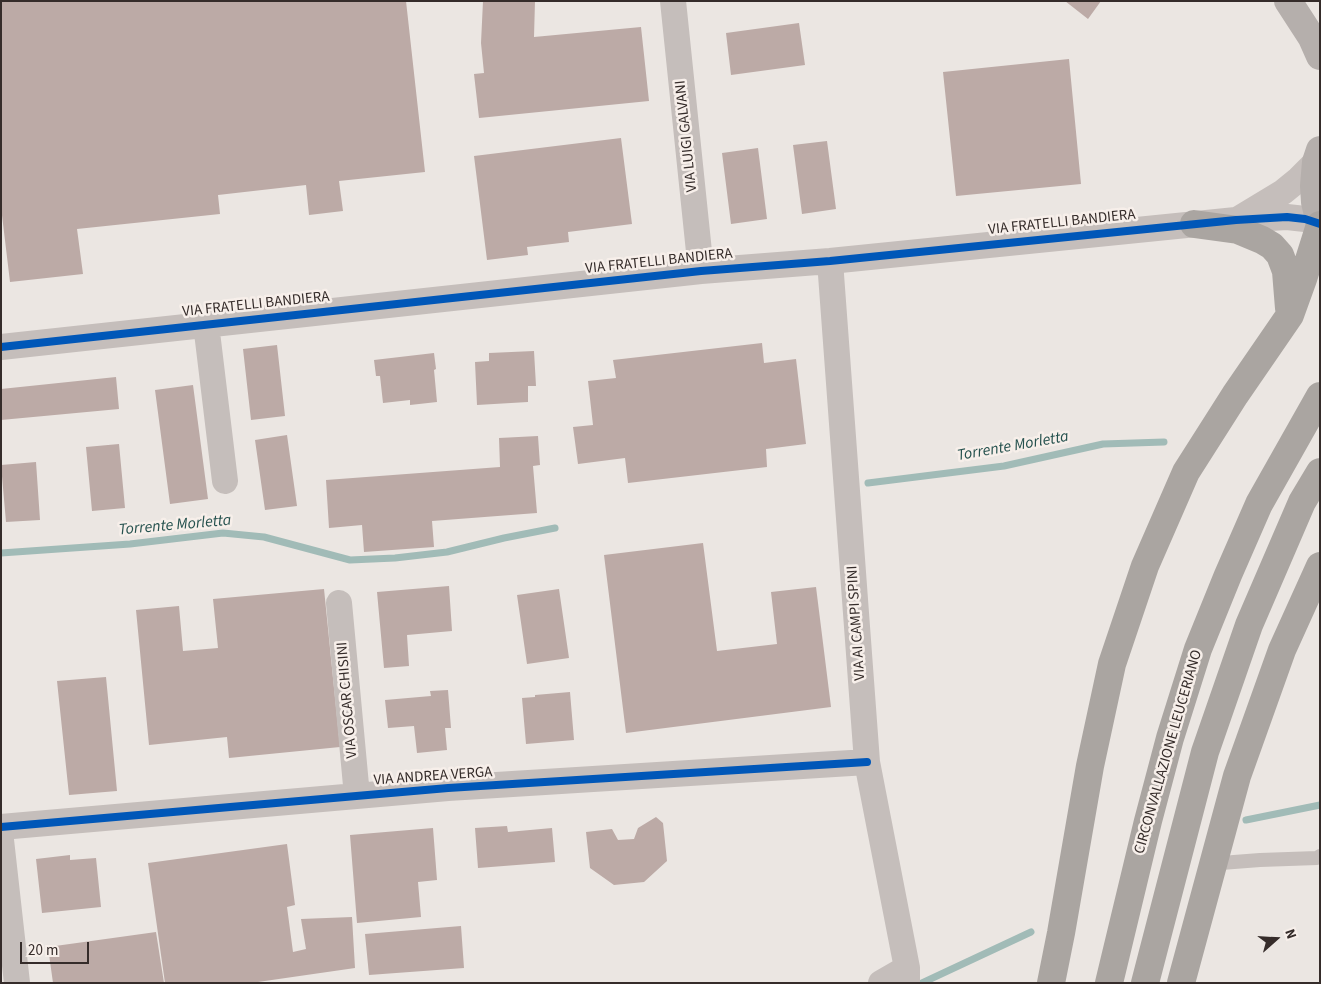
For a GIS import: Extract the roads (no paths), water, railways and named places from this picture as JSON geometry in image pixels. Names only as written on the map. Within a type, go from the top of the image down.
[{"type":"highway","points":[[1194,224],[1238,230],[1272,246],[1280,255],[1286,271],[1290,315]]},
{"type":"highway","points":[[1051,983],[1090,766],[1112,664],[1145,566],[1186,472],[1235,395],[1290,315],[1320,224]]},
{"type":"highway","name":"CIRCONVALLAZIONE LEUCERIANO","points":[[1109,983],[1150,812],[1170,738],[1198,649],[1228,575],[1260,504],[1320,396]]},
{"type":"highway","points":[[1145,983],[1205,752],[1249,625],[1302,502],[1320,472]]},
{"type":"highway","points":[[1181,983],[1237,776],[1282,650],[1320,566]]},
{"type":"street","name":"VIA LUIGI GALVANI","points":[[673,1],[701,271]]},
{"type":"street","points":[[1300,4],[1320,28]]},
{"type":"street","points":[[1300,4],[1320,56]]},
{"type":"street","name":"VIA FRATELLI BANDIERA","points":[[1236,220],[1283,192],[1299,179],[1318,156]]},
{"type":"street","points":[[1318,156],[1314,194],[1320,224]]},
{"type":"street","name":"VIA FRATELLI BANDIERA","points":[[1,347],[701,271],[1236,220],[1288,217],[1320,224]]},
{"type":"street","name":"VIA AI CAMPI SPINI","points":[[830,260],[867,762],[907,975]]},
{"type":"street","points":[[206,324],[225,481]]},
{"type":"street","name":"VIA OSCAR CHISINI","points":[[339,603],[356,796]]},
{"type":"street","name":"VIA ANDREA VERGA","points":[[1,827],[448,788],[867,762]]},
{"type":"street","points":[[1,840],[17,983]]},
{"type":"street","points":[[881,983],[907,975]]},
{"type":"lane","points":[[1212,869],[1221,862],[1317,858],[1320,856]]},
{"type":"waterway","name":"Torrente Morletta","points":[[868,483],[1004,466],[1103,444],[1164,442]]},
{"type":"waterway","name":"Torrente Morletta","points":[[1,553],[130,544],[223,533],[264,537],[350,560],[395,558],[447,552],[555,528]]},
{"type":"waterway","points":[[1246,820],[1320,805]]},
{"type":"waterway","points":[[922,983],[1031,932]]}]
